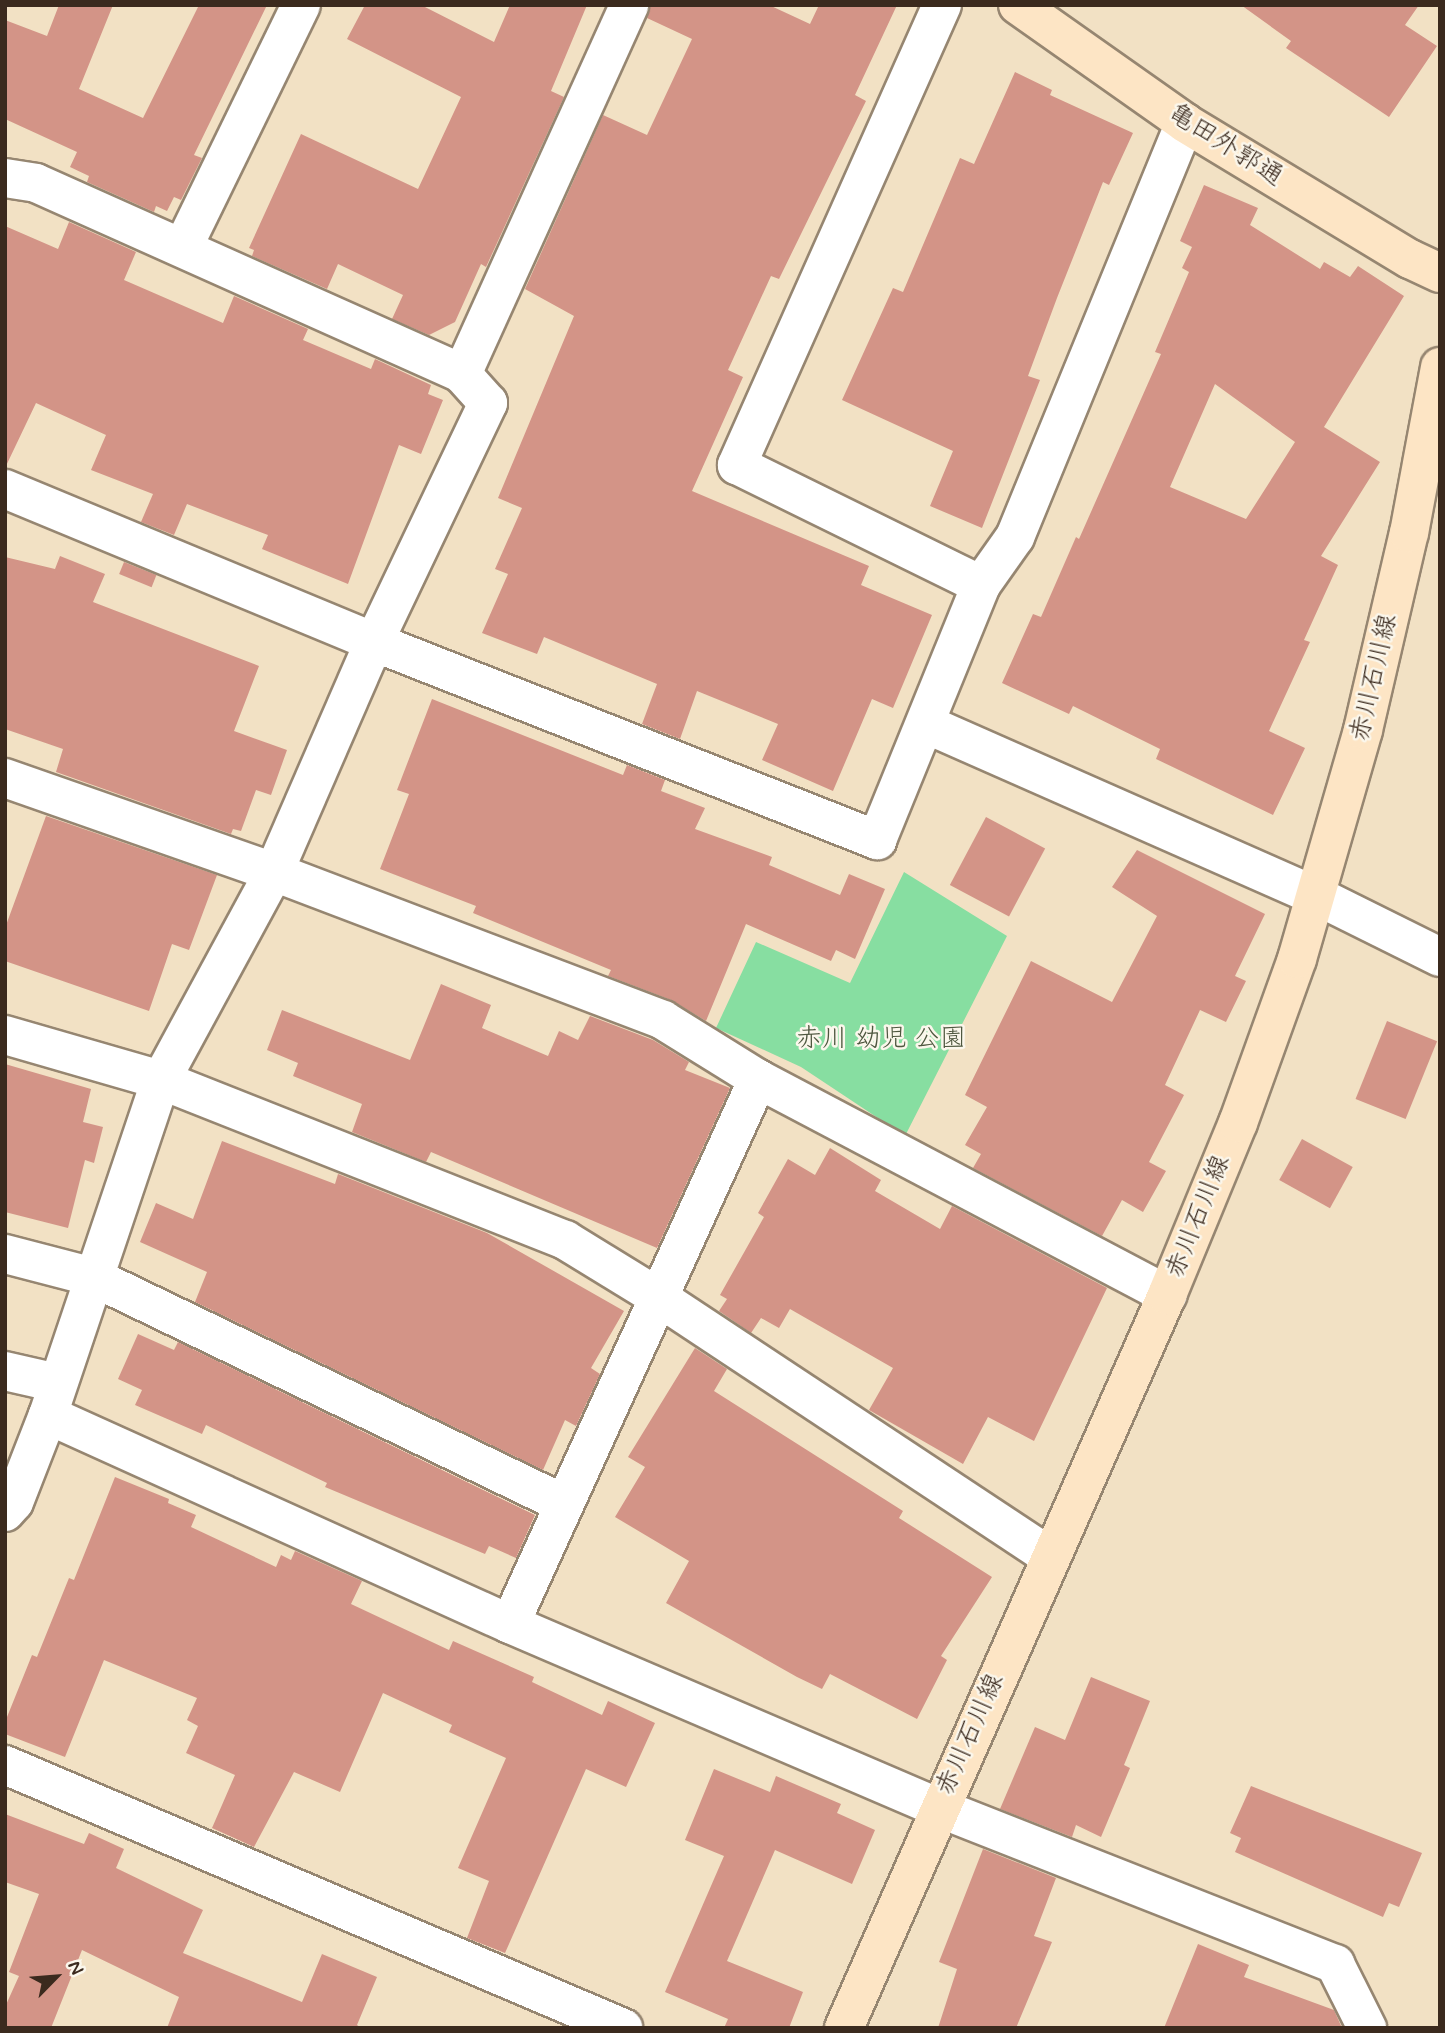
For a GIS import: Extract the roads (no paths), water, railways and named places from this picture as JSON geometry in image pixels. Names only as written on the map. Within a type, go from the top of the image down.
[{"type":"street","points":[[183,247],[301,5]]},
{"type":"street","points":[[462,374],[629,5]]},
{"type":"street","points":[[942,5],[737,466],[981,585]]},
{"type":"street","name":"亀田外郭通","points":[[1018,5],[1185,123],[1440,273]]},
{"type":"street","points":[[5,489],[374,642],[877,840],[981,585],[1015,537],[1185,123]]},
{"type":"street","points":[[5,178],[36,183],[462,374],[488,403],[374,642],[274,872],[161,1080],[53,1399],[14,1502],[5,1512]]},
{"type":"street","name":"赤川石川線","points":[[844,2028],[1049,1556],[1167,1295],[1238,1123],[1318,897],[1406,546],[1440,367]]},
{"type":"street","points":[[926,724],[1318,897],[1440,957]]},
{"type":"street","points":[[5,778],[274,872],[663,1020],[758,1079],[1167,1295]]},
{"type":"street","points":[[5,1035],[161,1080],[565,1240],[658,1297],[1049,1556]]},
{"type":"street","points":[[510,1624],[562,1503],[758,1079]]},
{"type":"street","points":[[5,1254],[93,1277],[562,1503]]},
{"type":"street","points":[[5,1371],[53,1399],[510,1624],[939,1808],[1335,1964],[1367,2028]]},
{"type":"street","points":[[5,1765],[624,2028]]},
{"type":"park label","name":"赤川 幼児 公園","points":[[881,1040]]}]
